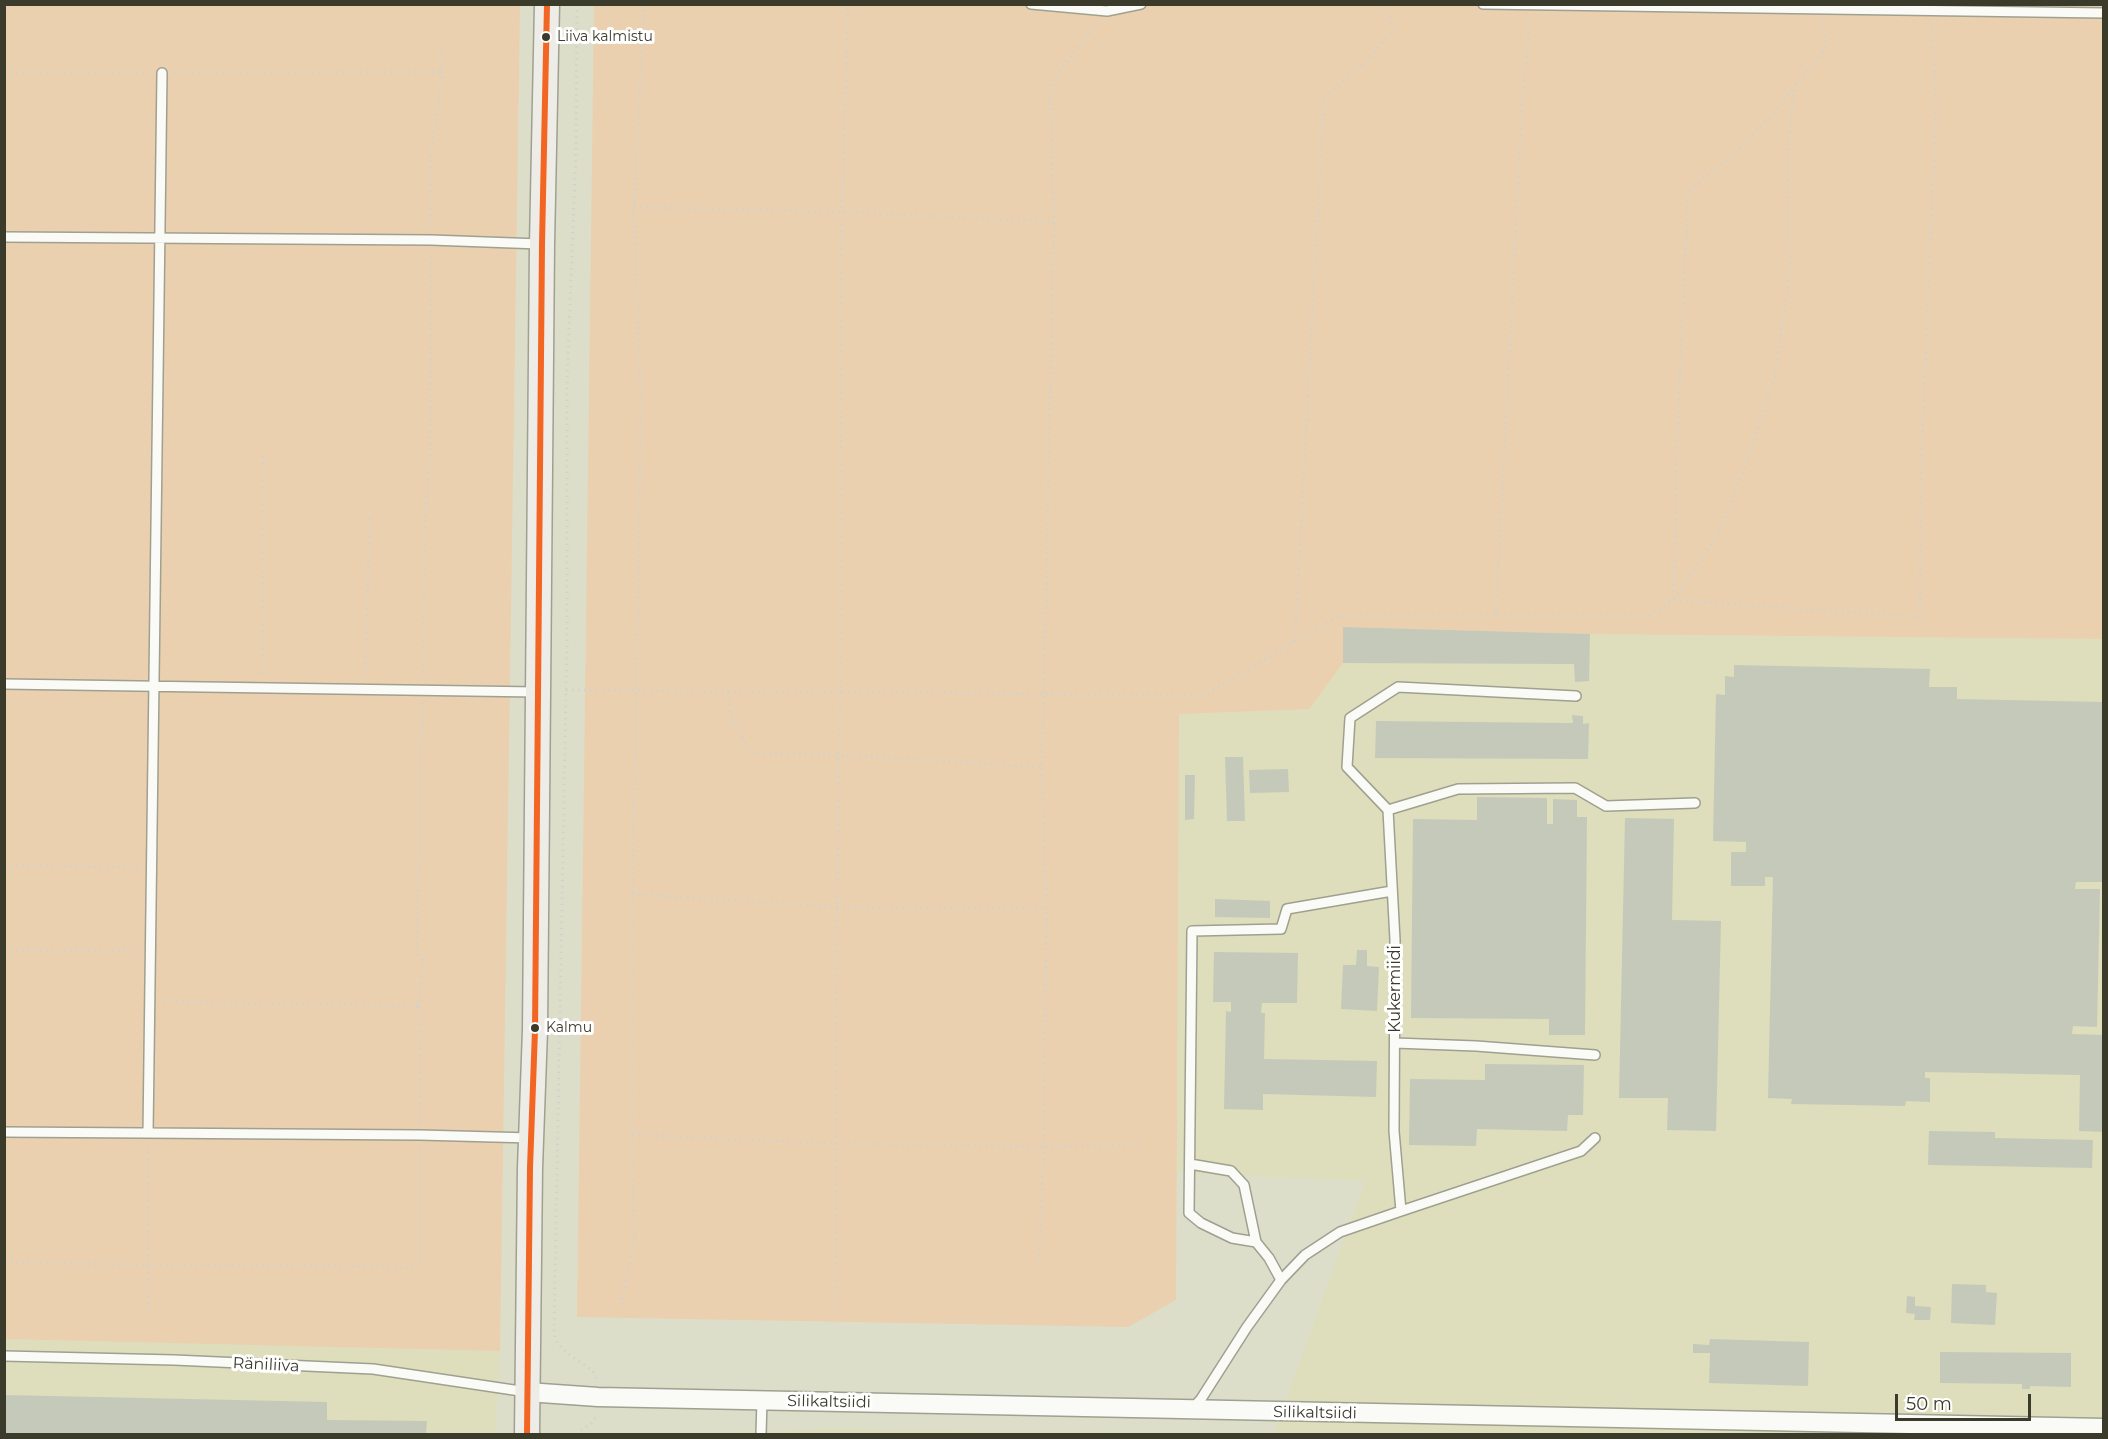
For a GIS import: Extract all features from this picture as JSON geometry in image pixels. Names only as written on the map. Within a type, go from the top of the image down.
[{"type":"street","points":[[527,1434],[531,1138],[535,1030],[542,244],[547,4]]},
{"type":"street","name":"Silikaltsiidi","points":[[527,1392],[598,1397],[2103,1428]]},
{"type":"lane","points":[[1030,4],[1107,10],[1141,4]]},
{"type":"lane","points":[[1483,4],[2103,13]]},
{"type":"lane","points":[[148,1133],[162,73]]},
{"type":"lane","points":[[4,237],[431,240],[542,244]]},
{"type":"lane","points":[[4,684],[537,692]]},
{"type":"lane","points":[[1576,696],[1398,687],[1350,718],[1347,767],[1388,810],[1458,789],[1575,788],[1606,806],[1695,803]]},
{"type":"lane","name":"Kukermiidi","points":[[1388,810],[1395,940],[1394,1131],[1401,1211]]},
{"type":"lane","points":[[1256,1242],[1232,1238],[1201,1223],[1189,1213],[1192,931],[1281,929],[1287,909],[1392,891]]},
{"type":"lane","points":[[1395,1043],[1476,1046],[1595,1055]]},
{"type":"lane","points":[[4,1132],[531,1138]]},
{"type":"lane","points":[[1190,1410],[1201,1399],[1247,1327],[1281,1280],[1305,1255],[1340,1232],[1581,1151],[1594,1138]]},
{"type":"lane","points":[[1190,1164],[1231,1171],[1244,1185],[1256,1242],[1269,1258],[1281,1280]]},
{"type":"lane","name":"Räniliiva","points":[[4,1356],[174,1360],[373,1369],[527,1392]]},
{"type":"lane","points":[[760,1434],[762,1400]]},
{"type":"path","points":[[577,4],[576,150],[567,381],[566,690],[554,1333],[557,1343],[567,1353],[593,1371],[597,1377],[598,1386]]},
{"type":"path","points":[[621,1305],[635,1237],[632,1136],[633,894],[641,401],[634,207],[644,4]]},
{"type":"path","points":[[835,1306],[838,755],[841,691],[842,212],[848,4]]},
{"type":"path","points":[[1295,642],[1324,98],[1368,60],[1392,29],[1384,4]]},
{"type":"path","points":[[1496,615],[1523,90],[1531,5]]},
{"type":"path","points":[[1674,600],[1677,443],[1688,192],[1735,152],[1773,114],[1826,48],[1821,9]]},
{"type":"path","points":[[1039,1262],[1044,1147],[1046,908],[1042,767],[1054,222],[1050,84],[1107,10]]},
{"type":"path","points":[[1674,600],[1920,617],[1921,464],[1935,106],[1932,10]]},
{"type":"path","points":[[4,1262],[420,1267],[419,1006],[423,959],[417,952],[425,524],[430,453],[430,161],[442,72],[442,47]]},
{"type":"path","points":[[4,73],[442,72]]},
{"type":"path","points":[[566,690],[1205,695],[1341,615],[1648,615],[1674,600],[1719,532],[1746,464],[1774,378],[1790,273],[1787,164],[1794,87]]},
{"type":"path","points":[[634,207],[842,212],[1054,222]]},
{"type":"path","points":[[262,688],[263,452]]},
{"type":"path","points":[[364,690],[370,515]]},
{"type":"path","points":[[728,692],[733,723],[752,753],[838,755],[1042,767]]},
{"type":"path","points":[[4,866],[153,867]]},
{"type":"path","points":[[633,894],[837,907],[1046,908]]},
{"type":"path","points":[[4,950],[151,950]]},
{"type":"path","points":[[150,1002],[419,1006]]},
{"type":"path","points":[[148,1133],[149,1315]]},
{"type":"path","points":[[632,1136],[1044,1147],[1138,1145]]},
{"type":"path","points":[[576,1434],[593,1422],[597,1417],[597,1411]]},
{"type":"shaded area","name":"Liiva kalmistu","points":[[5,5],[520,5],[500,1351],[5,1339]]},
{"type":"shaded area","name":"Liiva kalmistu","points":[[594,5],[2103,5],[2103,639],[1590,634],[1343,627],[1343,663],[1309,709],[1179,714],[1176,1300],[1128,1327],[577,1317]]},
{"type":"shaded area","points":[[1343,627],[1590,634],[2103,639],[2103,1434],[1274,1434],[1365,1181],[1177,1173],[1179,714],[1309,709],[1343,663]]},
{"type":"shaded area","points":[[5,1339],[500,1351],[495,1434],[5,1434]]},
{"type":"shaded area","points":[[830,1429],[1248,1434],[692,1434]]},
{"type":"building","points":[[1343,627],[1590,634],[1589,681],[1575,682],[1574,664],[1343,663]]},
{"type":"building","points":[[1734,665],[1930,669],[1929,687],[1957,687],[1957,699],[2104,702],[2104,882],[2076,882],[2075,889],[2100,889],[2097,1027],[2073,1026],[2072,1034],[2104,1035],[2104,1132],[2079,1131],[2080,1075],[1925,1072],[1925,1078],[1930,1078],[1930,1102],[1906,1101],[1905,1106],[1791,1104],[1792,1099],[1768,1098],[1773,877],[1765,877],[1765,886],[1731,886],[1731,852],[1746,852],[1746,842],[1713,841],[1716,694],[1725,695],[1725,676],[1734,677]]},
{"type":"building","points":[[1572,715],[1583,716],[1583,724],[1589,723],[1588,759],[1375,758],[1376,721],[1573,723]]},
{"type":"building","points":[[1225,757],[1243,757],[1245,821],[1227,821]]},
{"type":"building","points":[[1288,769],[1289,792],[1250,793],[1249,770]]},
{"type":"building","points":[[1185,775],[1195,775],[1194,819],[1185,820]]},
{"type":"building","points":[[1477,797],[1547,798],[1547,824],[1553,824],[1553,799],[1577,800],[1577,817],[1587,817],[1585,1035],[1549,1035],[1549,1019],[1411,1018],[1413,819],[1477,820]]},
{"type":"building","points":[[1625,818],[1674,819],[1672,920],[1721,921],[1716,1131],[1667,1130],[1668,1098],[1619,1098]]},
{"type":"building","points":[[1215,899],[1270,901],[1270,918],[1215,917]]},
{"type":"building","points":[[1357,950],[1367,950],[1367,966],[1379,967],[1377,1011],[1341,1009],[1343,965],[1356,965]]},
{"type":"building","points":[[1214,952],[1298,953],[1297,1003],[1262,1003],[1261,1013],[1265,1013],[1264,1059],[1377,1061],[1376,1097],[1263,1094],[1263,1110],[1224,1109],[1226,1011],[1231,1012],[1231,1002],[1213,1002]]},
{"type":"building","points":[[1485,1064],[1584,1065],[1583,1115],[1568,1115],[1567,1131],[1477,1129],[1476,1146],[1409,1145],[1410,1079],[1485,1080]]},
{"type":"building","points":[[1929,1131],[1995,1132],[1995,1138],[2093,1140],[2092,1168],[1928,1165]]},
{"type":"building","points":[[1952,1284],[1986,1285],[1986,1292],[1997,1293],[1995,1325],[1951,1323]]},
{"type":"building","points":[[1907,1296],[1915,1297],[1915,1306],[1931,1307],[1930,1320],[1914,1320],[1915,1314],[1906,1313]]},
{"type":"building","points":[[1710,1339],[1809,1342],[1808,1386],[1709,1383],[1710,1353],[1693,1353],[1693,1344],[1709,1345]]},
{"type":"building","points":[[1940,1352],[2071,1353],[2071,1387],[2030,1386],[2030,1389],[2022,1389],[2022,1384],[1940,1383]]},
{"type":"building","points":[[4,1395],[327,1402],[327,1420],[427,1421],[426,1434],[4,1434]]},
{"type":"transit line","points":[[527,1434],[530,1168],[535,1030],[542,244],[547,4]]},
{"type":"place","name":"Liiva kalmistu","points":[[546,37]]},
{"type":"place","name":"Kalmu","points":[[535,1028]]}]
